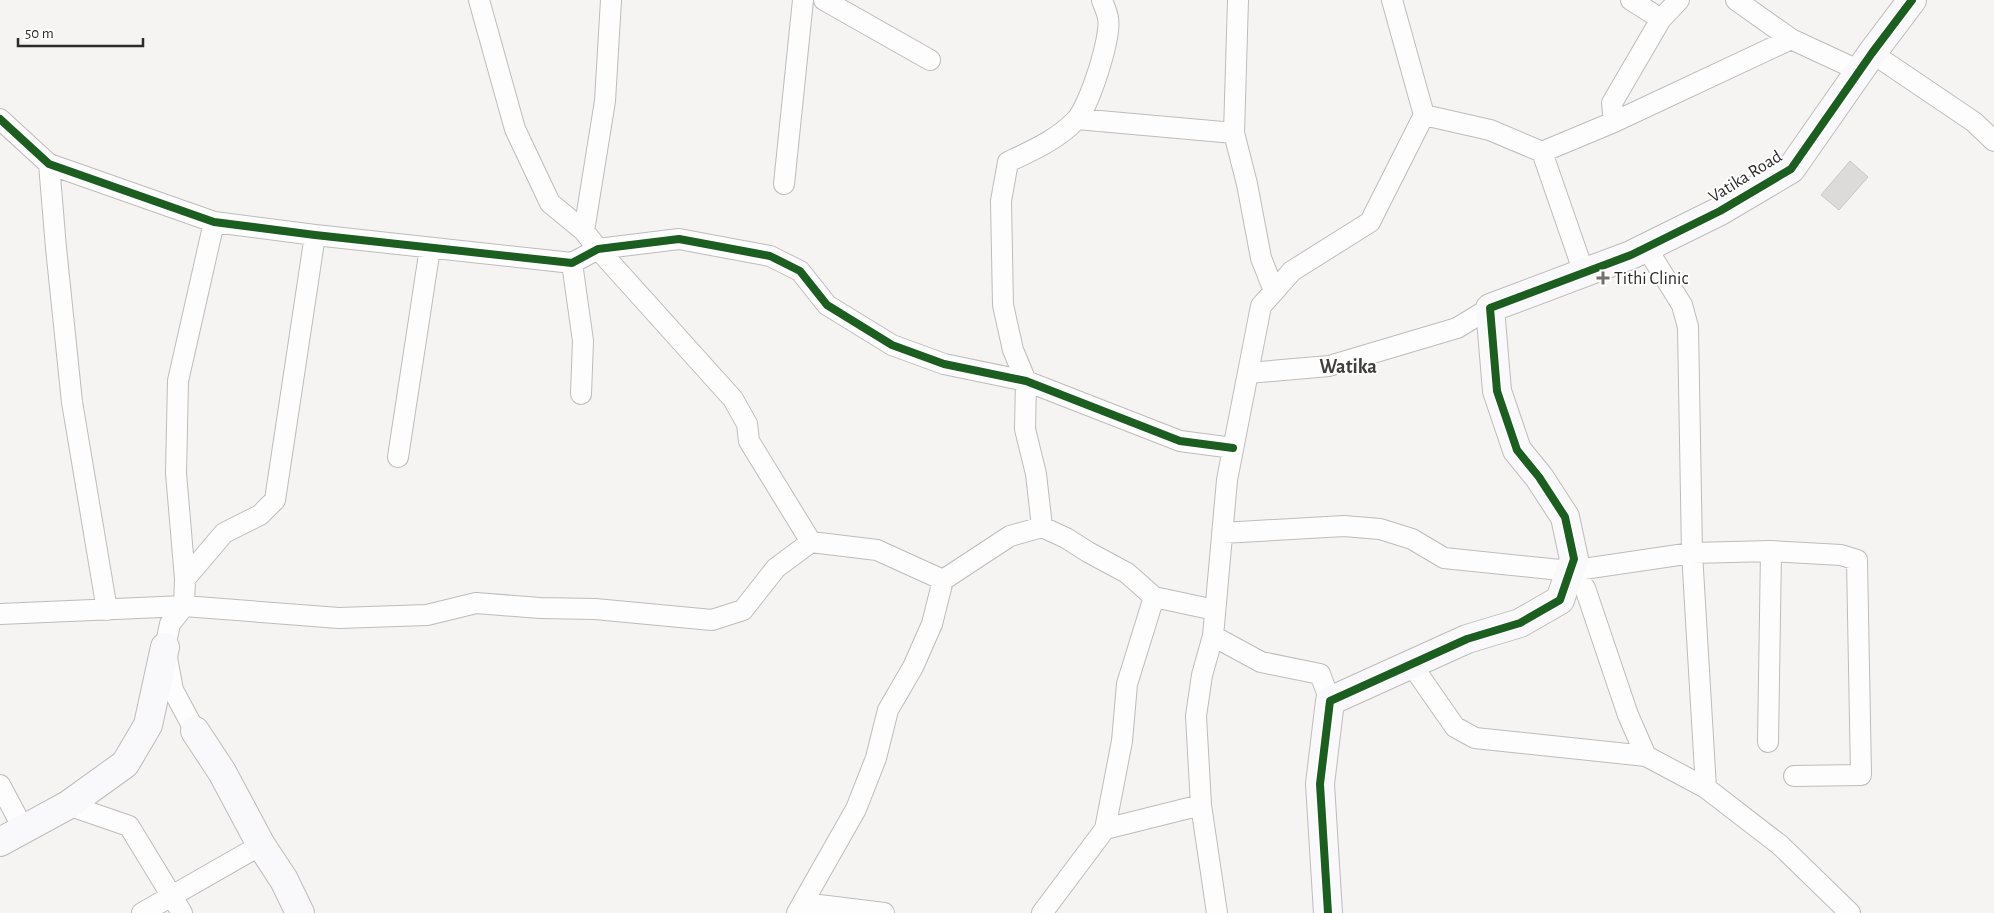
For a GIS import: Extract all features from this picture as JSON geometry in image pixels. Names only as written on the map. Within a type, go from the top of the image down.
[{"type":"street","points":[[479,0],[515,129],[550,203],[584,231],[733,399],[747,424],[749,441],[811,542]]},
{"type":"street","points":[[584,231],[605,101],[611,0]]},
{"type":"street","points":[[784,184],[803,0]]},
{"type":"street","points":[[824,0],[930,60]]},
{"type":"street","points":[[1042,527],[1036,474],[1025,429],[1026,381],[1013,350],[1002,304],[1001,201],[1008,162],[1048,142],[1077,119],[1089,96],[1103,55],[1109,19],[1102,0]]},
{"type":"street","points":[[1238,0],[1234,133],[1247,184],[1260,258],[1274,291]]},
{"type":"street","points":[[1217,913],[1201,805],[1196,716],[1202,675],[1213,636],[1227,480],[1233,448],[1261,306],[1292,271],[1370,222],[1424,115],[1392,0]]},
{"type":"street","points":[[1631,0],[1661,19]]},
{"type":"street","points":[[1614,122],[1612,103],[1661,19],[1679,0]]},
{"type":"street","points":[[1736,0],[1791,39],[1866,62],[1974,122],[1994,141]]},
{"type":"street","name":"Vatika Road","points":[[1490,308],[1584,273],[1646,247],[1720,211],[1791,169],[1912,0]]},
{"type":"street","points":[[1424,115],[1490,130],[1542,152],[1614,122],[1791,39]]},
{"type":"street","points":[[0,119],[50,164],[214,222],[572,263],[598,249],[679,239],[770,256],[800,271],[827,305],[892,345],[944,364],[1026,381],[1180,440],[1233,448]]},
{"type":"street","points":[[1077,119],[1234,133]]},
{"type":"street","points":[[1542,152],[1584,273]]},
{"type":"street","points":[[50,164],[56,248],[72,402],[107,610]]},
{"type":"street","points":[[0,842],[68,805],[125,764],[148,725],[170,624],[184,606],[185,579],[176,473],[178,381],[214,222]]},
{"type":"street","points":[[185,579],[224,533],[260,515],[275,500],[315,235]]},
{"type":"street","points":[[1646,247],[1682,305],[1688,327],[1692,553],[1706,788]]},
{"type":"street","points":[[398,457],[430,248]]},
{"type":"street","points":[[572,263],[582,341],[581,394]]},
{"type":"street","points":[[1248,373],[1329,366],[1457,328],[1490,308],[1497,391],[1517,450],[1539,477],[1565,517],[1574,559],[1560,600],[1520,624],[1467,639],[1330,701]]},
{"type":"street","points":[[1222,533],[1344,526],[1380,529],[1412,538],[1444,558],[1570,571],[1692,553],[1771,551],[1841,555],[1857,560],[1861,775],[1794,776]]},
{"type":"street","points":[[884,913],[800,908],[856,809],[876,758],[888,710],[913,667],[932,624],[943,580],[1010,536],[1042,527],[1066,538],[1127,573],[1154,597],[1215,610]]},
{"type":"street","points":[[0,614],[184,606],[339,618],[427,615],[476,603],[540,608],[595,609],[712,620],[743,610],[776,568],[811,542],[878,550],[943,580]]},
{"type":"street","points":[[1768,742],[1771,551]]},
{"type":"street","points":[[1570,571],[1585,588],[1628,715],[1646,756]]},
{"type":"street","points":[[1042,913],[1105,829],[1122,741],[1127,684],[1154,597]]},
{"type":"street","points":[[1213,636],[1261,662],[1320,674],[1330,701],[1320,784],[1328,913]]},
{"type":"street","points":[[165,647],[173,690],[222,772],[261,845],[284,880],[300,913]]},
{"type":"street","points":[[1411,664],[1455,728],[1475,738],[1646,756],[1706,788],[1780,845],[1850,913]]},
{"type":"street","points":[[0,785],[24,830]]},
{"type":"street","points":[[68,805],[129,826],[182,913]]},
{"type":"street","points":[[1105,829],[1201,805]]},
{"type":"street","points":[[142,913],[261,845]]},
{"type":"building","points":[[1850,161],[1868,177],[1839,210],[1821,195]]},
{"type":"cycle path","points":[[1328,913],[1320,784],[1330,701],[1467,639],[1520,623],[1560,600],[1574,559],[1565,517],[1539,477],[1517,450],[1497,391],[1490,308],[1631,255],[1720,211],[1791,169],[1872,53],[1912,0]]},
{"type":"cycle path","points":[[0,119],[49,164],[214,222],[572,263],[598,249],[679,239],[770,256],[800,271],[827,305],[892,345],[944,364],[1026,381],[1180,441],[1233,448]]},
{"type":"place","name":"Tithi Clinic","points":[[1603,278]]},
{"type":"district","name":"Watika","points":[[1348,366]]}]
